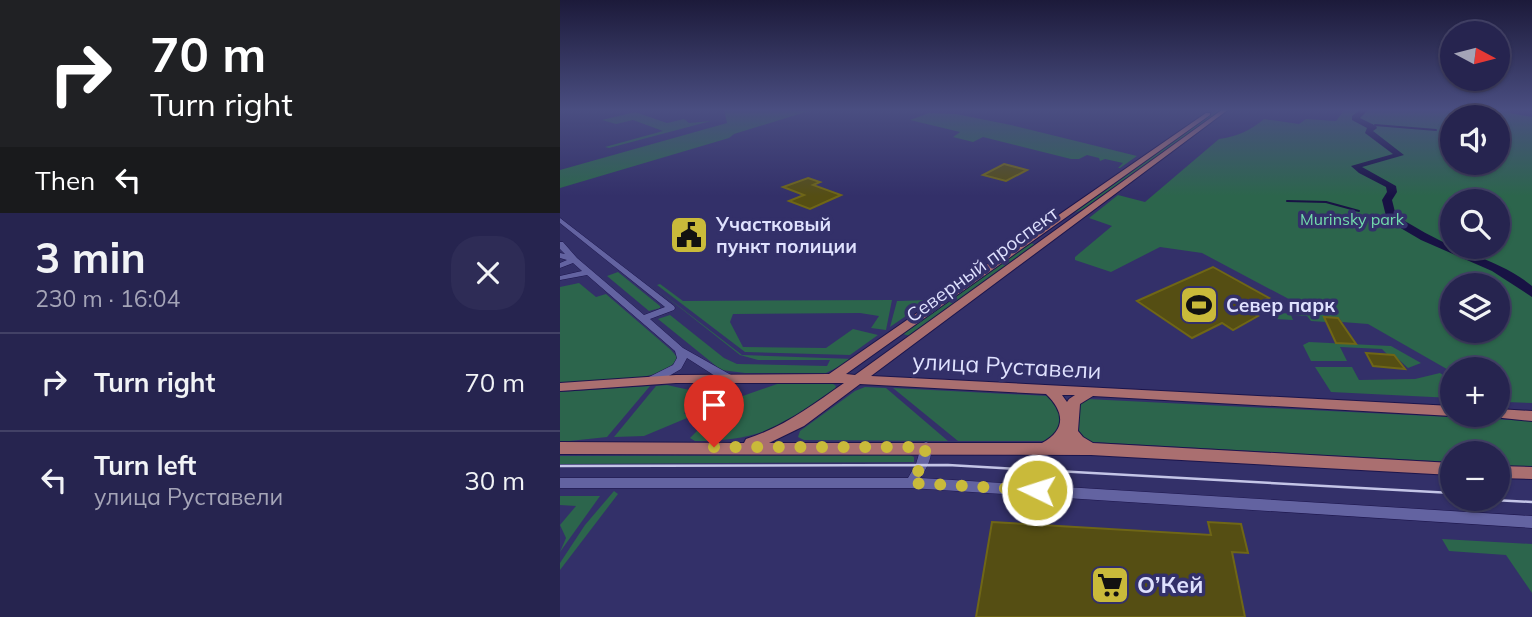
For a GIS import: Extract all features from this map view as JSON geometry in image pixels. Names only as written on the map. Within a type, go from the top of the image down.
[{"type":"main road","name":"Северный проспект","points":[[832,378],[1175,138]]},
{"type":"main road","name":"Северный проспект","points":[[738,447],[770,437],[799,422],[1188,138]]},
{"type":"main road","name":"Северный проспект","points":[[1066,214],[1079,218]]},
{"type":"main road","name":"Северный проспект","points":[[894,335],[909,342]]},
{"type":"main road","name":"улица Руставели","points":[[560,387],[727,378],[832,378],[1440,410]]},
{"type":"main road","points":[[1046,448],[1061,437],[1065,406],[1060,397],[1048,390]]},
{"type":"main road","points":[[1091,393],[1074,401],[1071,432],[1078,441],[1091,449]]},
{"type":"main road","points":[[1510,415],[1532,416]]},
{"type":"main road","points":[[560,448],[1091,449],[1440,468]]},
{"type":"main road","points":[[1510,472],[1532,473]]},
{"type":"street","points":[[560,220],[671,307],[645,318]]},
{"type":"street","points":[[560,244],[574,260],[680,350],[727,378]]},
{"type":"street","points":[[560,255],[574,260]]},
{"type":"street","points":[[560,266],[574,260]]},
{"type":"street","points":[[560,278],[589,272]]},
{"type":"street","points":[[651,381],[677,366],[682,358],[680,350]]},
{"type":"street","points":[[911,483],[922,465],[926,447]]},
{"type":"street","points":[[560,483],[911,483],[1532,522]]},
{"type":"green space","points":[[638,138],[648,138],[609,148],[605,147]]},
{"type":"green space","points":[[674,138],[729,138],[560,188],[560,170]]},
{"type":"green space","points":[[956,138],[981,138],[973,142]]},
{"type":"green space","points":[[986,138],[1063,138],[1137,156],[1120,168],[1123,163],[1105,159],[1100,161],[1099,158],[1087,155],[1071,159]]},
{"type":"green space","points":[[1179,138],[1183,138],[1088,207],[1074,213]]},
{"type":"green space","name":"Murinsky park","points":[[1226,138],[1440,138],[1440,175],[1510,175],[1510,138],[1532,138],[1532,403],[1510,402],[1510,357],[1440,357],[1440,365],[1368,324],[1342,322],[1339,318],[1325,317],[1326,322],[1311,321],[1307,316],[1291,315],[1293,320],[1275,319],[1272,313],[1317,314],[1202,253],[1160,247],[1111,272],[1075,260],[1075,257],[1112,226],[1089,218],[1118,195],[1145,202],[1219,139]]},
{"type":"green space","points":[[1031,243],[1036,245],[910,336],[903,334]]},
{"type":"green space","points":[[618,272],[660,308],[649,311],[607,276]]},
{"type":"green space","points":[[579,283],[596,297],[606,294],[678,358],[670,367],[642,377],[560,383],[560,287]]},
{"type":"green space","points":[[660,284],[683,301],[892,300],[886,330],[871,328],[879,316],[860,313],[733,314],[730,322],[743,347],[826,348],[853,329],[878,335],[850,355],[745,352],[657,285]]},
{"type":"green space","points":[[654,287],[742,355],[854,359],[826,373],[745,373],[721,370],[658,319],[670,315],[724,358],[737,364],[827,366],[830,360],[758,360],[740,355]]},
{"type":"green space","points":[[929,300],[890,327],[897,301]]},
{"type":"green space","points":[[1309,342],[1391,346],[1421,363],[1408,368],[1394,355],[1387,354],[1382,349],[1340,347],[1347,361],[1311,361],[1303,345]]},
{"type":"green space","points":[[1315,367],[1352,367],[1359,380],[1415,379],[1440,373],[1440,397],[1331,392]]},
{"type":"green space","points":[[783,382],[832,383],[836,386],[834,391],[817,403],[769,430],[717,440],[695,441],[690,438],[698,430],[716,429],[737,398]]},
{"type":"green space","points":[[667,385],[694,391],[688,400],[700,400],[697,404],[691,404],[684,414],[690,414],[687,418],[644,436],[614,437],[656,386]]},
{"type":"green space","points":[[650,386],[607,437],[560,442],[560,392]]},
{"type":"green space","points":[[865,387],[886,388],[948,441],[804,440],[798,437],[800,431],[855,391]]},
{"type":"green space","points":[[893,388],[1048,396],[1061,406],[1060,431],[1046,441],[958,441]]},
{"type":"green space","points":[[1087,399],[1440,416],[1440,427],[1510,427],[1510,420],[1532,421],[1532,467],[1510,466],[1510,441],[1440,441],[1440,461],[1091,442],[1077,436],[1076,406]]},
{"type":"green space","points":[[560,456],[914,457],[914,462],[560,464]]},
{"type":"green space","points":[[614,491],[618,494],[560,570],[560,563],[585,525]]},
{"type":"green space","points":[[560,496],[600,496],[560,552],[566,538],[560,525],[576,506],[560,505]]},
{"type":"green space","points":[[1442,539],[1532,544],[1532,593],[1506,555],[1449,551]]},
{"type":"building","points":[[1004,164],[1027,170],[1006,181],[983,175]]},
{"type":"building","points":[[808,178],[820,182],[813,185],[841,195],[810,209],[789,201],[804,195],[783,187]]},
{"type":"building","name":"Север парк","points":[[1213,267],[1269,298],[1247,309],[1258,316],[1233,330],[1222,323],[1192,338],[1137,301]]},
{"type":"building","points":[[1324,317],[1338,318],[1356,344],[1336,343]]},
{"type":"building","points":[[1366,353],[1394,355],[1405,369],[1373,366]]},
{"type":"building","name":"О’Кей","points":[[992,522],[1211,535],[1208,522],[1241,524],[1248,553],[1232,552],[1245,617],[976,617]]},
{"type":"waterway","points":[[1377,138],[1400,155],[1356,166],[1391,186],[1392,192],[1387,200],[1391,218],[1425,238],[1496,269],[1532,293]]},
{"type":"waterway","points":[[1287,201],[1326,202],[1359,211]]},
{"type":"waterway","points":[[1371,216],[1391,218]]},
{"type":"tram line","points":[[560,466],[948,465],[1440,492]]},
{"type":"tram line","points":[[1510,501],[1532,502]]},
{"type":"place","name":"Участковый пункт полиции","points":[[689,235]]},
{"type":"place","name":"Север парк","points":[[1199,305]]},
{"type":"place","name":"О’Кей","points":[[1110,585]]},
{"type":"route","points":[[714,447],[926,447],[922,465],[911,483],[1037,490]]}]
